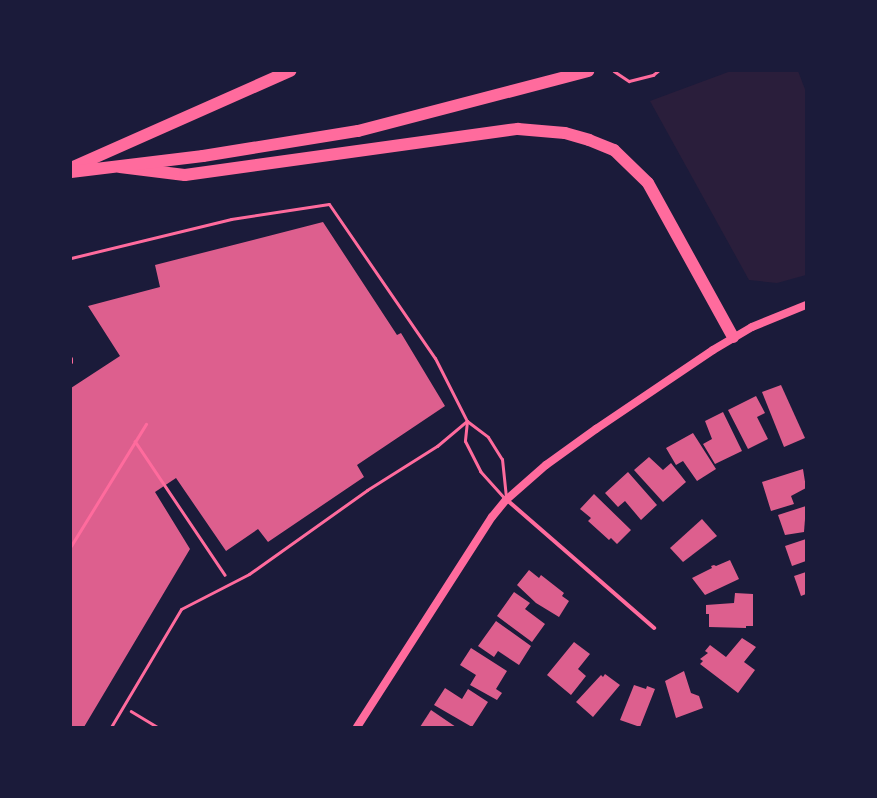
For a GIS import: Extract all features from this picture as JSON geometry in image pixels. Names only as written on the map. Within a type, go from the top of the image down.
[{"type":"highway","points":[[71,168],[257,84],[290,71]]},
{"type":"highway","points":[[71,172],[120,167],[358,131],[588,71]]},
{"type":"highway","points":[[120,167],[185,175],[518,129],[565,133],[589,140],[614,150],[648,183],[733,337]]},
{"type":"main road","points":[[357,727],[492,517],[506,500],[546,465],[596,429],[733,337],[805,307]]},
{"type":"street","points":[[506,500],[654,628]]},
{"type":"lane","points":[[71,258],[231,219],[329,204],[435,358],[467,421],[488,436],[504,462],[506,500]]},
{"type":"lane","points":[[467,421],[465,442],[480,471],[506,500]]},
{"type":"lane","points":[[111,727],[181,609],[249,574],[367,490],[437,446],[467,421]]},
{"type":"path","points":[[614,71],[629,82],[653,76],[658,71]]},
{"type":"path","points":[[71,546],[146,424]]},
{"type":"path","points":[[135,441],[231,584]]},
{"type":"path","points":[[123,706],[158,727]]},
{"type":"shaded area","points":[[731,71],[798,71],[806,92],[806,275],[777,283],[749,280],[650,101]]},
{"type":"building","points":[[323,222],[397,335],[401,333],[445,406],[357,465],[364,477],[268,542],[258,529],[226,551],[176,478],[155,492],[190,549],[84,727],[71,727],[71,388],[120,356],[88,306],[160,287],[155,265]]},
{"type":"building","points":[[781,385],[805,438],[784,447],[762,392]]},
{"type":"building","points":[[756,396],[765,413],[757,417],[768,439],[748,449],[728,410]]},
{"type":"building","points":[[723,412],[742,451],[715,464],[703,444],[712,439],[705,421]]},
{"type":"building","points":[[693,433],[716,469],[697,481],[683,461],[676,465],[666,448]]},
{"type":"building","points":[[649,457],[663,470],[671,463],[686,482],[663,502],[634,470]]},
{"type":"building","points":[[803,469],[806,488],[791,496],[794,504],[771,511],[762,482]]},
{"type":"building","points":[[628,472],[657,505],[641,520],[625,501],[618,507],[605,493]]},
{"type":"building","points":[[594,494],[631,530],[617,544],[611,538],[609,540],[588,521],[591,518],[580,509]]},
{"type":"building","points":[[806,506],[804,532],[785,535],[778,515]]},
{"type":"building","points":[[702,519],[717,536],[683,562],[670,548]]},
{"type":"building","points":[[806,539],[806,561],[792,566],[785,546]]},
{"type":"building","points":[[730,560],[739,579],[705,595],[692,578],[712,568],[711,566],[716,566]]},
{"type":"building","points":[[529,570],[539,578],[541,575],[564,593],[562,596],[569,601],[559,617],[536,603],[517,585]]},
{"type":"building","points":[[806,572],[806,594],[801,596],[794,576]]},
{"type":"building","points":[[514,592],[530,603],[525,609],[545,624],[532,642],[497,616]]},
{"type":"building","points":[[735,593],[753,594],[753,626],[746,626],[746,628],[709,627],[709,614],[706,614],[706,605],[734,603]]},
{"type":"building","points":[[496,621],[531,646],[519,665],[498,651],[494,657],[478,646]]},
{"type":"building","points":[[742,638],[756,647],[744,662],[755,670],[738,693],[700,664],[703,661],[700,659],[708,653],[705,651],[710,645],[726,657]]},
{"type":"building","points":[[574,642],[590,654],[578,669],[586,676],[571,695],[547,675]]},
{"type":"building","points":[[471,648],[507,671],[496,689],[502,693],[497,700],[470,685],[476,675],[460,665]]},
{"type":"building","points":[[684,671],[691,693],[699,696],[703,708],[676,718],[665,681]]},
{"type":"building","points":[[605,674],[620,685],[593,717],[576,702],[601,675],[603,677]]},
{"type":"building","points":[[634,685],[646,689],[647,686],[655,689],[640,727],[620,720]]},
{"type":"building","points":[[445,688],[462,699],[468,689],[488,702],[472,727],[434,705]]},
{"type":"building","points":[[431,710],[456,727],[420,727]]}]
